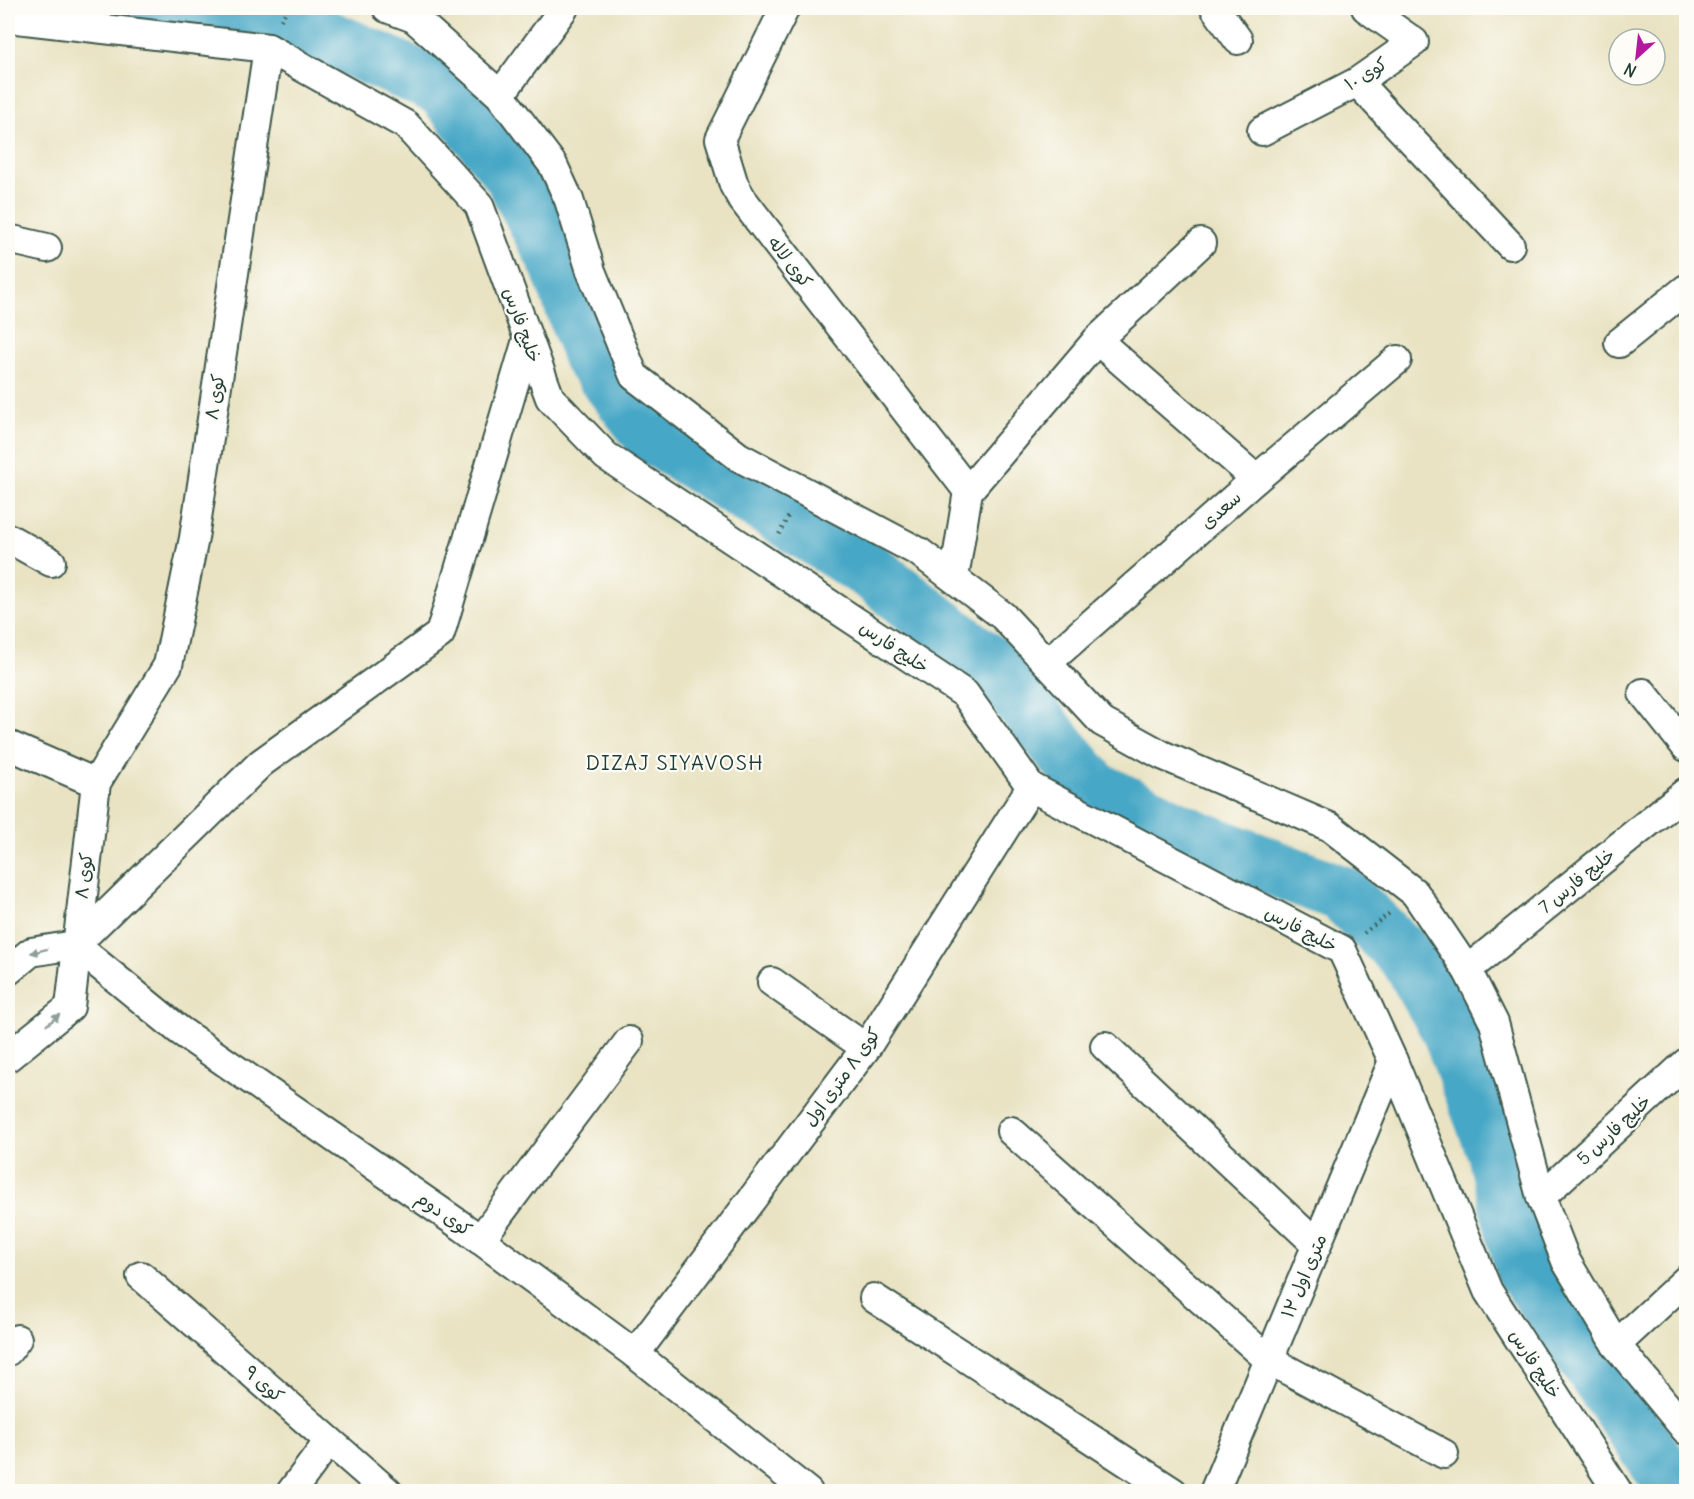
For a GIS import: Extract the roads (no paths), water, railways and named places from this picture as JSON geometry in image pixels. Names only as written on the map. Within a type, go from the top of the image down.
[{"type":"street","points":[[387,8],[416,13],[500,95],[553,165],[569,200],[591,271],[634,376],[739,457],[919,552],[1004,616],[1102,722],[1162,756],[1330,827],[1415,893],[1467,970],[1494,1023],[1542,1197],[1566,1261],[1617,1345],[1686,1430]]},
{"type":"street","points":[[500,95],[564,8]]},
{"type":"street","name":"کوی لاله","points":[[785,8],[720,139],[734,185],[742,199],[968,491]]},
{"type":"street","points":[[1215,8],[1238,40]]},
{"type":"street","name":"کوی ۱۰","points":[[1262,131],[1357,82],[1414,42],[1366,8]]},
{"type":"street","name":"خلیج فارس","points":[[8,18],[268,48],[406,125],[479,205],[550,398],[606,456],[965,694],[1030,787],[1342,950],[1393,1061],[1488,1291],[1618,1491]]},
{"type":"street","name":"کوی ۸","points":[[75,945],[96,783],[168,665],[194,538],[268,48]]},
{"type":"street","points":[[1357,82],[1510,245]]},
{"type":"street","points":[[8,239],[47,248]]},
{"type":"street","points":[[954,578],[968,491],[1097,340],[1201,243]]},
{"type":"street","points":[[1619,343],[1686,289]]},
{"type":"street","name":"کوی ۸","points":[[75,945],[261,763],[441,634],[527,340]]},
{"type":"street","points":[[1097,340],[1256,479]]},
{"type":"street","name":"سعدی","points":[[1048,662],[1256,479],[1397,360]]},
{"type":"street","points":[[8,538],[51,562]]},
{"type":"street","points":[[1643,693],[1686,747]]},
{"type":"street","points":[[8,745],[96,783]]},
{"type":"street","name":"کوی ۸ متری اول","points":[[635,1354],[866,1048],[1030,787]]},
{"type":"street","name":"خلیج فارس 7","points":[[1467,970],[1686,792]]},
{"type":"street","points":[[8,971],[31,952],[75,945],[70,1007],[8,1057]]},
{"type":"street","name":"کوی دوم","points":[[75,945],[179,1030],[480,1240],[635,1354],[808,1491]]},
{"type":"street","points":[[772,982],[866,1048]]},
{"type":"street","points":[[480,1240],[629,1041]]},
{"type":"street","points":[[1105,1046],[1317,1245]]},
{"type":"street","name":"۱۲ متری اول","points":[[1214,1491],[1393,1061]]},
{"type":"street","name":"خلیج فارس 5","points":[[1542,1197],[1686,1063]]},
{"type":"street","points":[[1011,1131],[1269,1360],[1444,1454]]},
{"type":"street","name":"کوی ۹","points":[[141,1275],[388,1491]]},
{"type":"street","points":[[1617,1345],[1686,1280]]},
{"type":"street","points":[[874,1298],[1173,1491]]},
{"type":"street","points":[[291,1491],[329,1441]]},
{"type":"waterway","points":[[112,8],[293,23],[442,88],[511,173],[559,266],[591,357],[650,434],[874,574],[991,665],[1093,788],[1191,836],[1342,894],[1408,958],[1449,1029],[1495,1151],[1523,1269],[1667,1476],[1686,1487]]},
{"type":"district","name":"DIZAJ SIYAVOSH","points":[[675,763]]}]
